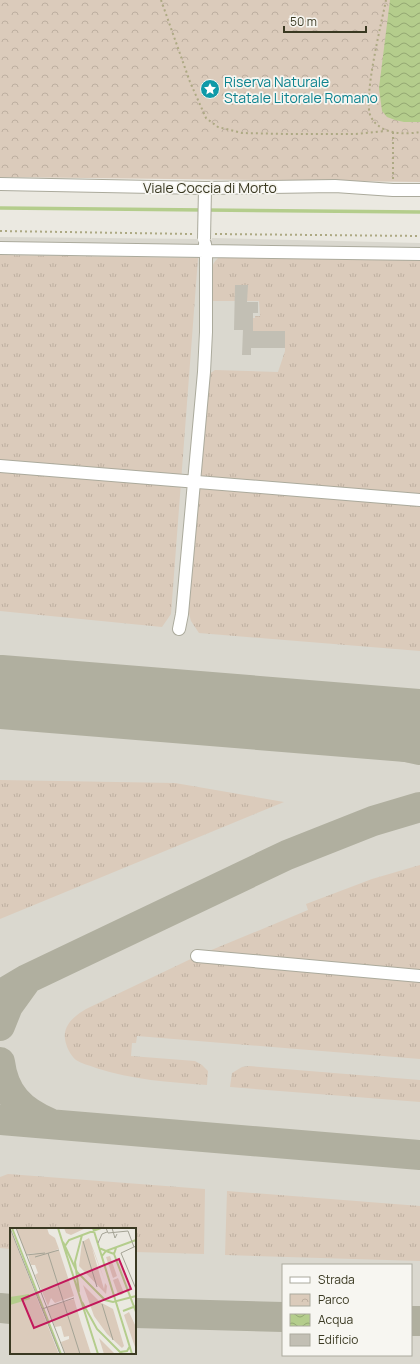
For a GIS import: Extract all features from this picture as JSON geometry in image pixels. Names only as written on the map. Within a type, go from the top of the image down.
[{"type":"street","name":"Viale Coccia di Morto","points":[[0,184],[205,188],[335,186],[393,190],[420,190]]},
{"type":"street","points":[[179,629],[204,372],[206,332],[206,251],[204,239],[205,188]]},
{"type":"street","points":[[0,248],[420,254]]},
{"type":"street","points":[[0,466],[420,500]]},
{"type":"street","points":[[197,956],[420,976]]},
{"type":"path","points":[[161,0],[190,82],[206,118],[218,127],[242,133],[356,134],[385,131],[420,132]]},
{"type":"path","points":[[385,131],[378,127],[370,116],[368,103],[370,79],[386,0]]},
{"type":"path","points":[[393,132],[393,190]]},
{"type":"shaded area","points":[[0,237],[201,239],[205,241],[211,241],[212,238],[420,243],[420,1364],[0,1364]]},
{"type":"green space","name":"Riserva Naturale Statale Litorale Romano","points":[[0,0],[420,0],[420,182],[0,177]]},
{"type":"green space","points":[[0,255],[198,258],[171,614],[162,627],[0,611]]},
{"type":"green space","points":[[222,255],[420,256],[420,651],[199,633],[191,621],[188,610],[209,374],[215,370],[278,372],[285,351],[285,334],[253,334],[253,318],[255,318],[255,316],[260,316],[259,301],[212,301],[210,282],[211,270],[213,264]]},
{"type":"green space","points":[[0,780],[175,783],[284,802],[0,919]]},
{"type":"green space","points":[[420,865],[420,1059],[137,1036],[136,1043],[132,1043],[131,1056],[195,1061],[208,1071],[207,1085],[151,1080],[110,1072],[76,1060],[66,1045],[65,1034],[68,1024],[74,1017],[86,1009],[197,956],[308,910],[306,904],[372,879]]},
{"type":"green space","points":[[249,1066],[420,1080],[420,1102],[230,1087],[232,1073],[242,1067]]},
{"type":"green space","points":[[8,1174],[205,1189],[204,1254],[136,1252],[136,1228],[10,1228],[10,1249],[0,1248],[0,1177]]},
{"type":"green space","points":[[227,1191],[420,1206],[420,1261],[225,1255]]},
{"type":"water","points":[[390,0],[420,0],[420,122],[404,122],[395,120],[387,117],[382,111],[379,88]]},
{"type":"building","points":[[235,285],[248,285],[247,302],[258,302],[258,313],[253,313],[253,331],[285,331],[285,348],[251,348],[251,355],[242,355],[243,330],[234,330]]},
{"type":"waterway","points":[[0,208],[420,212]]},
{"type":"taxiway","points":[[0,704],[86,700]]},
{"type":"taxiway","points":[[221,710],[308,726],[420,750]]},
{"type":"taxiway","points":[[0,995],[27,979],[287,855],[373,821],[420,807]]},
{"type":"taxiway","points":[[0,1026],[8,1006],[26,981]]},
{"type":"taxiway","points":[[0,1062],[5,1083],[16,1100],[22,1107],[50,1123]]},
{"type":"taxiway","points":[[0,1120],[420,1155]]},
{"type":"taxiway","points":[[0,1308],[10,1309]]},
{"type":"taxiway","points":[[136,1313],[282,1317]]},
{"type":"taxiway","points":[[412,1321],[420,1321]]},
{"type":"runway","points":[[0,692],[420,726]]},
{"type":"place","name":"Riserva Naturale Statale Litorale Romano","points":[[210,89]]}]
